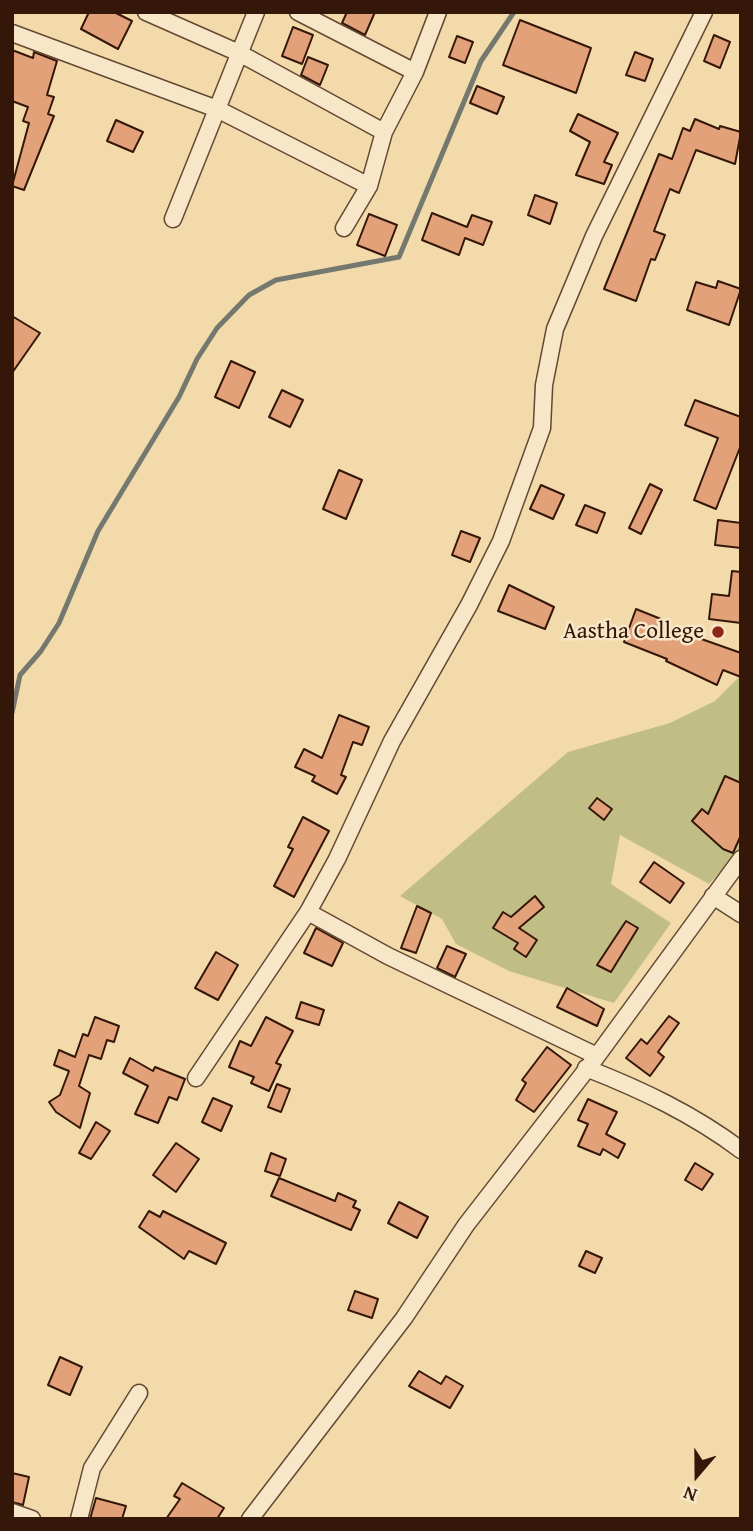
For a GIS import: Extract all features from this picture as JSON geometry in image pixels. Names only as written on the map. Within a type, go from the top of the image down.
[{"type":"street","points":[[146,12],[239,53],[384,132]]},
{"type":"street","points":[[173,219],[256,12]]},
{"type":"street","points":[[298,12],[415,72]]},
{"type":"street","points":[[195,1078],[307,912],[337,859],[391,740],[469,605],[511,519],[542,428],[544,385],[555,329],[594,236],[704,12]]},
{"type":"street","points":[[344,228],[369,186],[384,132],[415,72],[437,13]]},
{"type":"street","points":[[12,33],[217,109],[369,186]]},
{"type":"street","points":[[250,1519],[404,1318],[466,1224],[591,1062],[741,859]]},
{"type":"street","points":[[713,896],[741,914]]},
{"type":"street","points":[[307,912],[388,956],[498,1006],[554,1037],[591,1062],[714,1129],[741,1150]]},
{"type":"street","points":[[79,1519],[92,1468],[139,1393]]},
{"type":"street","points":[[12,1512],[32,1519]]},
{"type":"shaded area","points":[[741,675],[741,849],[709,884],[620,835],[611,884],[671,923],[614,1003],[509,971],[456,944],[442,919],[400,896],[568,752],[670,723],[715,701]]},
{"type":"building","points":[[89,12],[114,12],[132,21],[118,49],[81,29]]},
{"type":"building","points":[[347,12],[375,12],[365,35],[342,23]]},
{"type":"building","points":[[520,20],[591,48],[576,93],[503,65]]},
{"type":"building","points":[[293,27],[313,35],[302,64],[282,56]]},
{"type":"building","points":[[714,35],[730,42],[720,68],[704,61]]},
{"type":"building","points":[[457,36],[473,42],[465,63],[449,57]]},
{"type":"building","points":[[12,50],[33,58],[34,52],[57,61],[47,95],[54,97],[48,114],[54,116],[24,190],[12,186],[29,123],[23,121],[28,107],[12,101]]},
{"type":"building","points":[[635,52],[653,59],[645,81],[626,75]]},
{"type":"building","points":[[308,57],[328,65],[320,85],[301,75]]},
{"type":"building","points":[[477,86],[504,97],[497,114],[470,103]]},
{"type":"building","points":[[578,114],[618,133],[604,162],[612,165],[604,184],[576,175],[590,142],[570,131]]},
{"type":"building","points":[[695,119],[719,129],[720,126],[741,132],[735,164],[696,150],[679,193],[670,189],[654,231],[665,235],[655,260],[651,259],[636,301],[604,289],[659,154],[672,159],[683,128],[690,131]]},
{"type":"building","points":[[116,120],[143,132],[133,152],[107,141]]},
{"type":"building","points":[[535,195],[557,203],[550,224],[528,215]]},
{"type":"building","points":[[432,213],[467,227],[472,215],[492,222],[483,245],[465,238],[459,255],[422,240]]},
{"type":"building","points":[[369,214],[397,225],[385,256],[357,245]]},
{"type":"building","points":[[718,281],[741,289],[729,325],[687,310],[696,282],[716,288]]},
{"type":"building","points":[[12,316],[40,333],[12,373]]},
{"type":"building","points":[[231,361],[255,372],[239,408],[215,397]]},
{"type":"building","points":[[282,390],[303,400],[290,427],[269,417]]},
{"type":"building","points":[[695,400],[741,417],[741,445],[716,509],[694,500],[718,438],[685,425]]},
{"type":"building","points":[[339,470],[362,480],[346,519],[323,509]]},
{"type":"building","points":[[650,484],[662,490],[641,534],[629,528]]},
{"type":"building","points":[[541,485],[564,495],[553,519],[530,509]]},
{"type":"building","points":[[585,505],[605,513],[597,533],[576,525]]},
{"type":"building","points":[[718,520],[741,523],[741,548],[715,545]]},
{"type":"building","points":[[461,531],[480,538],[470,562],[452,555]]},
{"type":"building","points":[[732,571],[741,572],[741,623],[709,619],[712,594],[729,596]]},
{"type":"building","points":[[509,585],[554,607],[545,629],[498,611]]},
{"type":"building","points":[[636,609],[661,619],[659,624],[741,653],[741,677],[723,670],[717,685],[666,661],[667,659],[624,642]]},
{"type":"building","points":[[339,715],[369,727],[362,745],[353,742],[341,775],[346,777],[337,794],[312,781],[315,776],[295,767],[304,749],[322,758]]},
{"type":"building","points":[[725,776],[741,783],[741,835],[733,853],[723,849],[692,821],[702,809],[708,814]]},
{"type":"building","points":[[597,798],[612,809],[604,820],[589,808]]},
{"type":"building","points":[[303,817],[329,831],[294,897],[274,886],[293,849],[288,847]]},
{"type":"building","points":[[654,862],[684,883],[670,903],[640,882]]},
{"type":"building","points":[[535,896],[544,907],[519,928],[537,940],[526,957],[514,949],[518,943],[493,928],[503,912],[511,917]]},
{"type":"building","points":[[417,906],[431,913],[416,953],[401,948]]},
{"type":"building","points":[[626,921],[638,928],[611,972],[597,965]]},
{"type":"building","points":[[316,928],[343,943],[332,966],[304,953]]},
{"type":"building","points":[[447,946],[466,954],[455,977],[437,968]]},
{"type":"building","points":[[216,952],[238,965],[218,1000],[195,988]]},
{"type":"building","points":[[567,988],[604,1009],[597,1026],[557,1007]]},
{"type":"building","points":[[301,1002],[324,1010],[319,1025],[296,1018]]},
{"type":"building","points":[[669,1016],[679,1023],[658,1052],[664,1057],[650,1076],[626,1058],[641,1039],[647,1044]]},
{"type":"building","points":[[95,1017],[119,1026],[114,1042],[107,1040],[101,1059],[89,1055],[79,1086],[90,1093],[80,1128],[56,1112],[49,1102],[60,1095],[69,1071],[54,1065],[59,1050],[75,1057],[83,1034],[88,1036]]},
{"type":"building","points":[[266,1017],[293,1031],[276,1063],[281,1065],[269,1091],[251,1083],[254,1077],[229,1067],[240,1041],[251,1046]]},
{"type":"building","points":[[547,1047],[571,1065],[534,1112],[516,1100],[526,1083],[522,1080]]},
{"type":"building","points":[[130,1058],[153,1071],[155,1067],[185,1079],[177,1100],[169,1097],[158,1123],[135,1114],[148,1086],[123,1073]]},
{"type":"building","points":[[277,1084],[290,1089],[281,1112],[268,1107]]},
{"type":"building","points":[[213,1098],[232,1106],[221,1131],[202,1122]]},
{"type":"building","points":[[588,1099],[617,1112],[606,1134],[625,1144],[618,1158],[603,1149],[600,1155],[578,1146],[588,1124],[578,1120]]},
{"type":"building","points":[[96,1122],[110,1131],[91,1159],[79,1153]]},
{"type":"building","points":[[176,1143],[199,1159],[176,1192],[153,1175]]},
{"type":"building","points":[[271,1153],[286,1159],[280,1176],[265,1171]]},
{"type":"building","points":[[695,1163],[713,1174],[702,1190],[685,1180]]},
{"type":"building","points":[[279,1178],[335,1201],[338,1193],[356,1201],[353,1207],[360,1210],[351,1230],[271,1196]]},
{"type":"building","points":[[399,1202],[428,1217],[417,1238],[388,1223]]},
{"type":"building","points":[[149,1211],[160,1217],[163,1211],[226,1243],[216,1264],[189,1251],[184,1259],[139,1227]]},
{"type":"building","points":[[586,1251],[602,1258],[595,1273],[579,1266]]},
{"type":"building","points":[[355,1291],[378,1299],[372,1318],[348,1310]]},
{"type":"building","points":[[60,1357],[82,1367],[70,1395],[48,1385]]},
{"type":"building","points":[[419,1371],[441,1384],[446,1376],[463,1386],[450,1408],[409,1386]]},
{"type":"building","points":[[12,1473],[29,1477],[23,1505],[12,1502]]},
{"type":"building","points":[[182,1483],[224,1508],[217,1519],[166,1519],[180,1499],[174,1496]]},
{"type":"building","points":[[96,1498],[126,1506],[122,1519],[90,1519]]},
{"type":"waterway","points":[[12,713],[20,675],[41,651],[59,623],[98,531],[179,397],[197,359],[217,328],[249,295],[276,280],[399,257],[481,61],[514,12]]},
{"type":"place","name":"Aastha College","points":[[718,632]]}]
